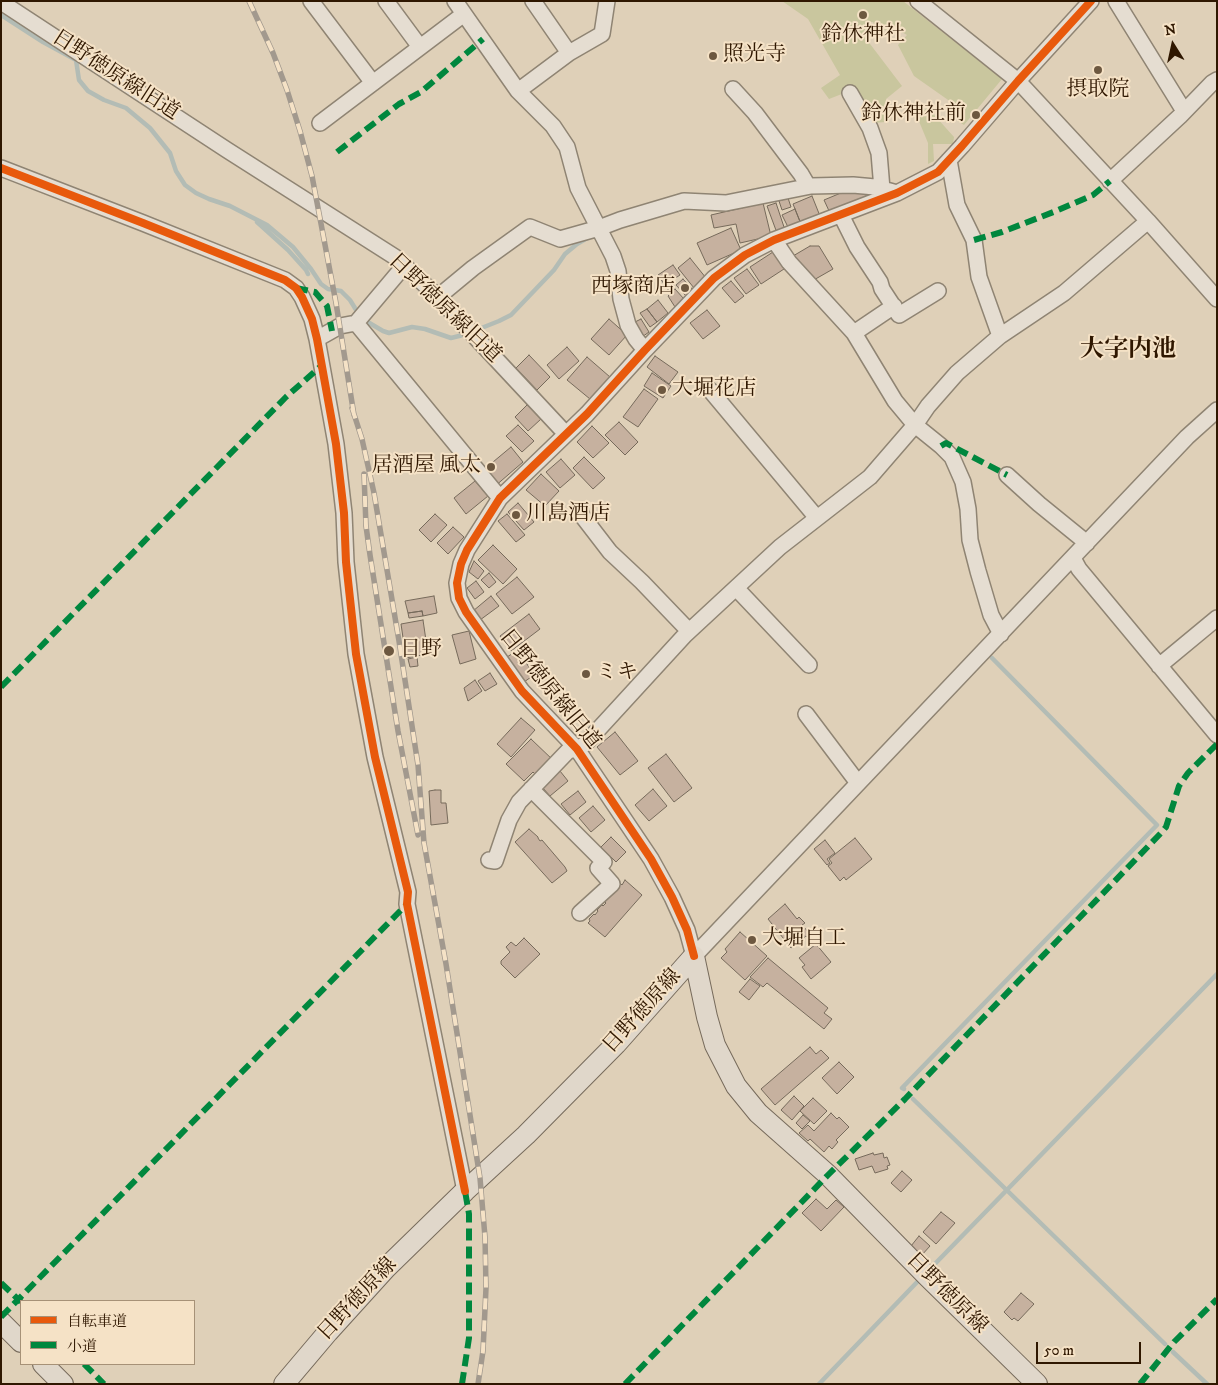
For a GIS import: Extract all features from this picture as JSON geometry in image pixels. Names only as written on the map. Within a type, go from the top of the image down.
[{"type":"main road","name":"日野徳原線","points":[[284,1384],[386,1268],[465,1191],[526,1136],[616,1044],[694,956]]},
{"type":"main road","name":"日野徳原線","points":[[694,956],[715,1045],[736,1086],[758,1113],[828,1175],[1037,1384]]},
{"type":"main road","points":[[1,1322],[20,1341]]},
{"type":"main road","points":[[44,1365],[63,1384]]},
{"type":"street","points":[[311,1],[372,83]]},
{"type":"street","points":[[386,1],[420,47]]},
{"type":"street","points":[[533,1],[569,53]]},
{"type":"street","points":[[518,90],[569,53],[602,34],[607,1]]},
{"type":"street","points":[[918,1],[1018,81],[1148,221],[1217,299]]},
{"type":"street","points":[[566,434],[714,278],[745,255],[774,240],[841,215],[890,191],[938,172],[1091,1]]},
{"type":"street","points":[[1116,1],[1184,112]]},
{"type":"street","name":"日野徳原線旧道","points":[[1,2],[227,150],[388,252],[438,297],[566,434],[500,498],[467,550],[461,564],[457,583],[459,598],[466,612],[522,691],[577,749],[651,859],[672,897],[687,930],[694,956]]},
{"type":"street","points":[[320,123],[420,47],[460,7],[518,90],[553,126],[567,147],[578,188],[613,256],[618,271],[621,299],[628,325],[645,350]]},
{"type":"street","points":[[1110,181],[1217,80]]},
{"type":"street","points":[[733,88],[755,113],[808,186]]},
{"type":"street","points":[[850,93],[870,128],[890,191]]},
{"type":"street","points":[[949,160],[957,205],[974,240],[979,277],[1000,336]]},
{"type":"street","points":[[1,168],[143,222],[285,280],[296,288],[312,319],[336,444],[356,654],[376,757],[408,892],[407,904],[465,1191]]},
{"type":"street","points":[[438,297],[473,268],[530,228],[560,239],[684,201],[726,202],[808,186],[853,185],[890,191]]},
{"type":"street","points":[[841,215],[857,247],[900,315],[938,290]]},
{"type":"street","points":[[489,860],[495,861],[509,820],[519,802],[568,751],[577,749],[585,744],[689,632],[780,547],[870,477],[957,373],[1000,336],[1064,293],[1148,221]]},
{"type":"street","points":[[774,240],[789,262],[854,333],[895,401],[915,425],[952,457],[963,482],[968,509],[970,540],[978,571],[1000,634]]},
{"type":"street","points":[[317,339],[340,326],[356,322],[404,266]]},
{"type":"street","points":[[854,333],[894,306]]},
{"type":"street","points":[[356,322],[500,498]]},
{"type":"street","points":[[710,390],[818,518]]},
{"type":"street","points":[[694,956],[1187,437],[1217,410]]},
{"type":"street","points":[[1007,475],[1087,543]]},
{"type":"street","points":[[580,513],[610,552],[642,582],[689,632]]},
{"type":"street","points":[[1072,558],[1079,569],[1216,734]]},
{"type":"street","points":[[736,588],[809,665]]},
{"type":"street","points":[[1159,666],[1217,618]]},
{"type":"street","points":[[806,714],[858,783]]},
{"type":"street","points":[[532,789],[604,862],[598,868],[612,884],[580,913]]},
{"type":"shaded area","points":[[782,1],[903,1],[1002,79],[964,125],[955,119],[951,102],[914,76],[898,45],[907,35],[893,27],[879,32],[873,22],[866,22],[864,36],[902,86],[886,99],[886,122],[872,123],[852,90],[829,99],[821,88],[840,75],[808,19]]},
{"type":"shaded area","points":[[928,108],[954,137],[953,144],[933,144],[934,161],[928,164],[928,143],[916,114]]},
{"type":"building","points":[[848,190],[869,192],[871,197],[830,213],[824,200]]},
{"type":"building","points":[[812,196],[820,216],[801,224],[793,204]]},
{"type":"building","points":[[788,198],[791,207],[782,210],[779,201]]},
{"type":"building","points":[[763,203],[771,236],[740,243],[736,224],[714,228],[711,215]]},
{"type":"building","points":[[776,203],[785,230],[777,233],[767,206]]},
{"type":"building","points":[[795,209],[801,224],[789,229],[782,215]]},
{"type":"building","points":[[731,228],[741,250],[707,265],[697,243]]},
{"type":"building","points":[[810,246],[819,246],[833,269],[812,281],[793,256]]},
{"type":"building","points":[[773,252],[784,269],[761,284],[750,267]]},
{"type":"building","points":[[690,258],[706,278],[694,288],[678,268]]},
{"type":"building","points":[[673,265],[680,275],[671,281],[674,286],[668,290],[658,275]]},
{"type":"building","points":[[747,269],[759,285],[746,294],[734,278]]},
{"type":"building","points":[[683,279],[693,290],[686,296],[676,285]]},
{"type":"building","points":[[731,281],[744,296],[735,303],[722,288]]},
{"type":"building","points":[[675,289],[684,299],[675,307],[668,296]]},
{"type":"building","points":[[658,300],[668,313],[657,322],[647,309]]},
{"type":"building","points":[[647,309],[657,322],[650,327],[640,313]]},
{"type":"building","points":[[707,310],[720,326],[703,339],[690,323]]},
{"type":"building","points":[[609,319],[627,335],[609,355],[591,339]]},
{"type":"building","points":[[641,319],[649,332],[642,337],[633,323]]},
{"type":"building","points":[[567,347],[579,361],[559,379],[547,365]]},
{"type":"building","points":[[529,355],[550,377],[537,390],[516,368]]},
{"type":"building","points":[[655,356],[678,372],[669,384],[647,367]]},
{"type":"building","points":[[587,357],[610,377],[590,399],[567,380]]},
{"type":"building","points":[[652,373],[671,386],[663,398],[644,386]]},
{"type":"building","points":[[644,389],[658,399],[638,427],[623,417]]},
{"type":"building","points":[[527,405],[541,419],[528,431],[515,417]]},
{"type":"building","points":[[619,422],[638,442],[625,455],[605,435]]},
{"type":"building","points":[[518,425],[534,441],[522,452],[506,436]]},
{"type":"building","points":[[592,426],[609,443],[593,458],[577,442]]},
{"type":"building","points":[[511,447],[523,462],[494,487],[481,472]]},
{"type":"building","points":[[584,457],[605,478],[593,489],[573,468]]},
{"type":"building","points":[[561,459],[575,475],[560,488],[546,472]]},
{"type":"building","points":[[541,474],[559,491],[545,506],[526,490]]},
{"type":"building","points":[[475,481],[488,496],[466,514],[454,498]]},
{"type":"building","points":[[518,503],[534,522],[524,530],[508,512]]},
{"type":"building","points":[[435,514],[447,525],[431,542],[419,530]]},
{"type":"building","points":[[507,514],[525,535],[516,542],[498,521]]},
{"type":"building","points":[[453,527],[464,537],[448,554],[437,543]]},
{"type":"building","points":[[493,545],[517,569],[503,584],[478,560]]},
{"type":"building","points":[[474,561],[484,571],[478,579],[469,572]]},
{"type":"building","points":[[489,573],[496,582],[489,588],[481,580]]},
{"type":"building","points":[[517,577],[534,597],[512,614],[496,594]]},
{"type":"building","points":[[476,581],[484,592],[475,599],[467,588]]},
{"type":"building","points":[[434,596],[437,613],[423,616],[422,611],[408,613],[405,601]]},
{"type":"building","points":[[491,596],[499,606],[480,620],[473,611]]},
{"type":"building","points":[[422,611],[423,616],[409,618],[408,613]]},
{"type":"building","points":[[529,614],[540,629],[511,651],[500,636]]},
{"type":"building","points":[[423,620],[428,654],[406,658],[401,624]]},
{"type":"building","points":[[469,631],[476,659],[460,664],[452,635]]},
{"type":"building","points":[[518,650],[534,675],[524,682],[507,657]]},
{"type":"building","points":[[417,657],[418,666],[410,667],[408,659]]},
{"type":"building","points":[[490,673],[497,684],[485,691],[478,681]]},
{"type":"building","points":[[475,680],[482,691],[468,701],[464,688]]},
{"type":"building","points":[[521,718],[535,730],[511,757],[497,744]]},
{"type":"building","points":[[615,732],[638,761],[620,775],[597,747]]},
{"type":"building","points":[[531,739],[554,761],[539,778],[533,772],[524,781],[506,764]]},
{"type":"building","points":[[666,754],[692,788],[674,802],[648,768]]},
{"type":"building","points":[[560,771],[568,781],[550,796],[542,787]]},
{"type":"building","points":[[653,789],[667,806],[649,821],[635,805]]},
{"type":"building","points":[[441,790],[441,803],[446,803],[448,823],[431,825],[429,791]]},
{"type":"building","points":[[578,791],[586,802],[570,815],[561,804]]},
{"type":"building","points":[[593,806],[605,820],[591,832],[579,818]]},
{"type":"building","points":[[529,829],[540,841],[542,840],[567,871],[552,883],[515,842]]},
{"type":"building","points":[[611,837],[626,852],[616,862],[601,847]]},
{"type":"building","points":[[855,838],[872,859],[846,880],[844,877],[840,881],[828,866],[832,863],[829,859]]},
{"type":"building","points":[[825,840],[835,853],[827,859],[830,863],[827,865],[814,849]]},
{"type":"building","points":[[625,880],[642,895],[605,937],[588,923],[589,919],[595,915],[597,910],[606,903],[620,883],[622,885]]},
{"type":"building","points":[[785,904],[797,919],[799,917],[805,923],[802,925],[811,935],[808,938],[806,936],[791,948],[768,919]]},
{"type":"building","points":[[740,932],[767,956],[745,980],[721,958],[727,952],[725,949]]},
{"type":"building","points":[[524,938],[540,954],[515,978],[501,964],[501,961],[510,952],[506,947],[511,942],[516,946]]},
{"type":"building","points":[[816,944],[831,962],[811,979],[802,967],[805,965],[799,958]]},
{"type":"building","points":[[768,958],[828,1008],[824,1013],[832,1019],[824,1029],[767,983],[763,987],[750,977]]},
{"type":"building","points":[[750,979],[760,986],[749,1000],[739,992]]},
{"type":"building","points":[[810,1047],[816,1054],[821,1050],[829,1058],[775,1105],[761,1089]]},
{"type":"building","points":[[839,1062],[854,1077],[837,1094],[822,1078]]},
{"type":"building","points":[[794,1096],[804,1106],[792,1120],[781,1110]]},
{"type":"building","points":[[813,1098],[827,1111],[814,1124],[800,1111]]},
{"type":"building","points":[[831,1113],[837,1119],[839,1117],[849,1127],[836,1140],[838,1142],[832,1149],[829,1146],[824,1152],[810,1139],[808,1141],[799,1133],[808,1125],[814,1131]]},
{"type":"building","points":[[803,1115],[810,1121],[802,1129],[796,1123]]},
{"type":"building","points":[[873,1153],[874,1155],[883,1153],[884,1158],[887,1157],[890,1165],[887,1166],[888,1169],[875,1173],[872,1166],[859,1170],[855,1159]]},
{"type":"building","points":[[902,1171],[912,1180],[901,1192],[891,1183]]},
{"type":"building","points":[[816,1199],[827,1209],[836,1200],[844,1207],[821,1231],[802,1213]]},
{"type":"building","points":[[941,1212],[955,1223],[936,1244],[923,1232]]},
{"type":"building","points":[[919,1236],[930,1246],[921,1256],[911,1246]]},
{"type":"building","points":[[1021,1293],[1034,1304],[1018,1321],[1014,1318],[1012,1320],[1004,1312]]},
{"type":"waterway","points":[[1,15],[43,42],[76,60],[79,80],[88,91],[104,100],[126,108],[150,128],[170,153],[176,171],[185,185],[196,193],[230,206],[267,225],[293,247],[321,284],[328,289],[341,291],[350,300],[358,313]]},
{"type":"waterway","points":[[257,222],[288,250],[308,274]]},
{"type":"waterway","points":[[479,329],[511,315],[554,270],[565,254],[589,237]]},
{"type":"waterway","points":[[366,321],[389,333],[412,327],[425,329],[451,338],[463,335]]},
{"type":"waterway","points":[[904,1089],[902,1088],[1157,825],[992,658]]},
{"type":"waterway","points":[[928,1271],[1217,974]]},
{"type":"waterway","points":[[913,1099],[1165,1344]]},
{"type":"waterway","points":[[819,1384],[921,1278]]},
{"type":"waterway","points":[[1173,1352],[1207,1384]]},
{"type":"railway","points":[[249,1],[273,53],[287,90],[312,176],[336,303],[354,415]]},
{"type":"railway","points":[[352,408],[362,439],[374,493],[399,641],[418,765],[424,843],[446,964],[480,1178],[485,1237],[486,1288],[483,1351],[478,1384]]},
{"type":"railway","points":[[364,474],[366,526],[370,555],[398,731],[418,835]]},
{"type":"marked path","points":[[337,152],[399,104],[421,92],[483,39]]},
{"type":"marked path","points":[[974,240],[1002,232],[1093,195],[1110,181]]},
{"type":"marked path","points":[[296,288],[315,292],[327,306],[332,331]]},
{"type":"marked path","points":[[1,687],[286,397],[321,366]]},
{"type":"marked path","points":[[941,446],[946,443],[1007,475]]},
{"type":"marked path","points":[[625,1384],[828,1175],[905,1099],[1161,833],[1166,827],[1179,786],[1188,773],[1217,744]]},
{"type":"marked path","points":[[1,1317],[407,904]]},
{"type":"marked path","points":[[462,1384],[469,1338],[469,1214],[465,1191]]},
{"type":"marked path","points":[[1,1283],[20,1301]]},
{"type":"marked path","points":[[1140,1384],[1174,1342],[1217,1299]]},
{"type":"marked path","points":[[85,1365],[104,1384]]},
{"type":"cycle path","points":[[694,956],[687,930],[672,897],[651,859],[577,749],[522,691],[466,612],[459,598],[457,583],[461,564],[467,550],[500,498],[587,414],[714,278],[745,255],[774,240],[897,193],[938,172],[1091,1]]},
{"type":"cycle path","points":[[1,168],[285,280],[296,288],[312,319],[336,444],[356,654],[375,757],[408,892],[407,904],[465,1191]]},
{"type":"place","name":"鈴休神社","points":[[863,15]]},
{"type":"place","name":"照光寺","points":[[713,56]]},
{"type":"place","name":"摂取院","points":[[1098,70]]},
{"type":"place","name":"鈴休神社前","points":[[976,115]]},
{"type":"place","name":"西塚商店","points":[[685,288]]},
{"type":"place","name":"大堀花店","points":[[662,390]]},
{"type":"place","name":"居酒屋 風太","points":[[491,467]]},
{"type":"place","name":"川島酒店","points":[[516,515]]},
{"type":"place","name":"日野","points":[[389,651]]},
{"type":"place","name":"ミキ","points":[[586,674]]},
{"type":"place","name":"大堀自工","points":[[752,940]]},
{"type":"district","name":"大字内池","points":[[1128,351]]}]
